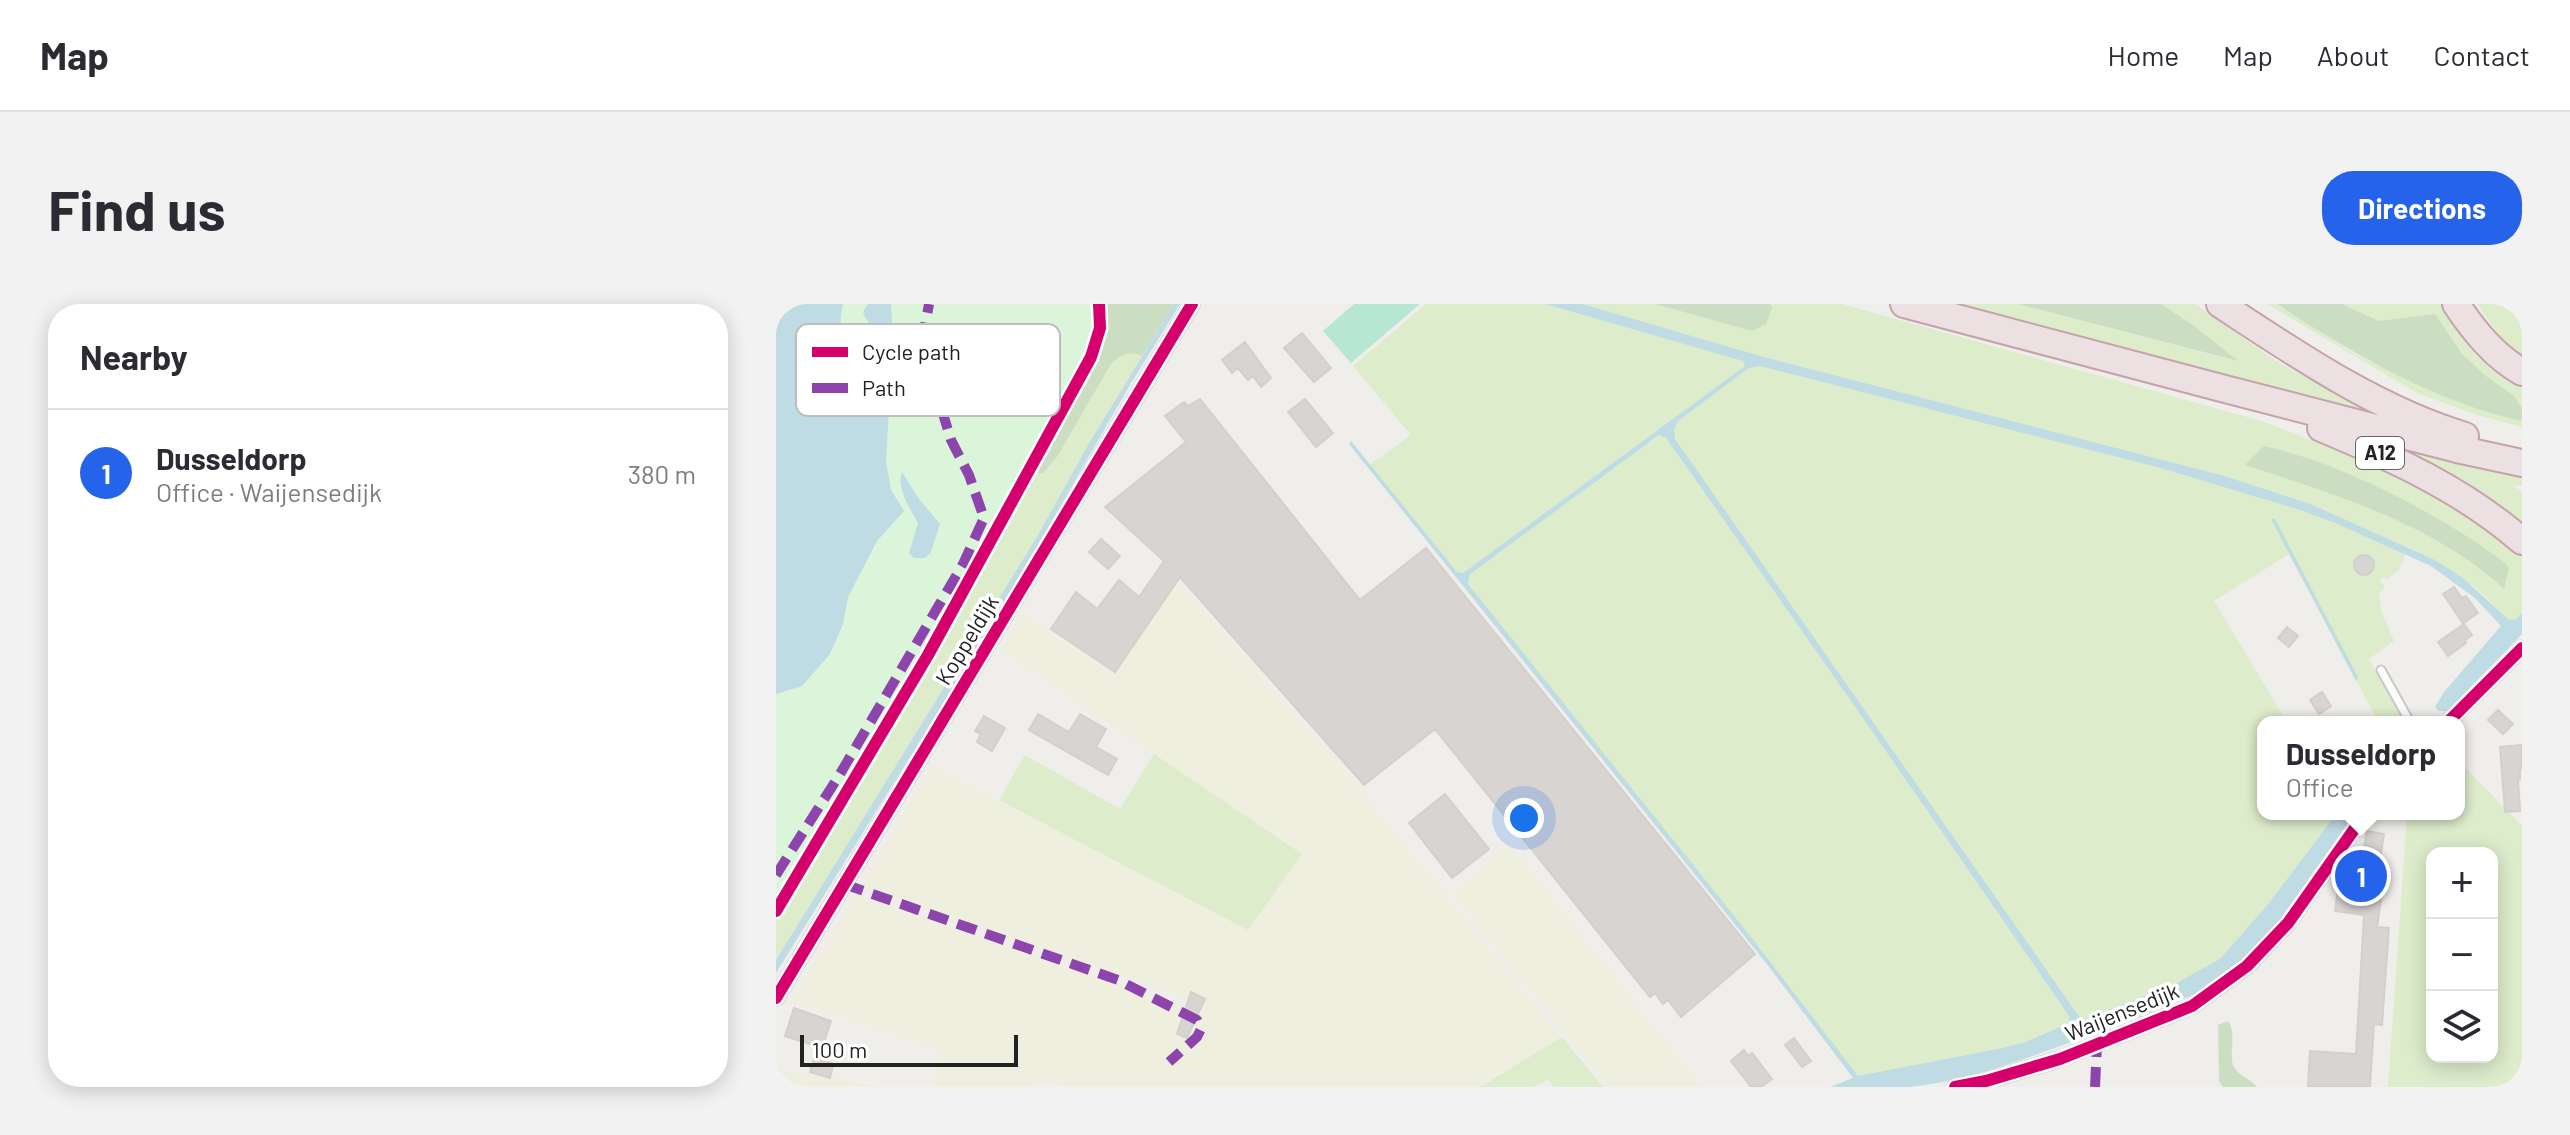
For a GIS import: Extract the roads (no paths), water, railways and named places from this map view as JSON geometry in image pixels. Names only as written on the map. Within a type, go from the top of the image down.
[{"type":"highway","name":"A12","points":[[1904,304],[2457,449],[2522,463]]},
{"type":"highway","name":"A12","points":[[2220,304],[2287,348],[2402,412],[2457,434],[2522,453]]},
{"type":"highway","points":[[2456,304],[2474,332],[2522,372]]},
{"type":"highway","name":"A12","points":[[2225,389],[2403,463],[2451,489],[2499,521],[2522,541]]},
{"type":"street","name":"Koppeldijk","points":[[776,998],[1192,304]]},
{"type":"street","points":[[2454,716],[2522,648]]},
{"type":"street","name":"Waijensedijk","points":[[1955,1087],[2060,1059],[2192,1006],[2247,966],[2288,923],[2361,820]]},
{"type":"lane","points":[[2381,670],[2407,716]]},
{"type":"water","points":[[776,304],[843,304],[841,324],[796,324],[796,416],[889,416],[886,462],[891,490],[904,511],[877,541],[848,597],[843,624],[830,654],[802,686],[776,694]]},
{"type":"water","points":[[868,304],[891,304],[892,324],[870,324],[863,312]]},
{"type":"water","points":[[1174,304],[1180,304],[995,619],[776,973],[776,960],[1038,535],[1091,440]]},
{"type":"water","points":[[1545,304],[1582,304],[1760,356],[2224,476],[2310,504],[2433,559],[2463,578],[2508,619],[2515,620],[2522,613],[2522,634],[2447,711],[2439,711],[2435,707],[2444,692],[2501,626],[2475,598],[2431,566],[2333,522],[2161,468],[1760,366],[1749,368],[1678,421],[1674,430],[1675,439],[2080,1018],[2085,1019],[2173,985],[2220,959],[2269,903],[2331,820],[2350,820],[2295,899],[2262,940],[2224,975],[2197,992],[2035,1055],[1961,1078],[1910,1087],[1830,1087],[1853,1078],[1766,963],[1349,444],[1351,441],[1457,572],[1463,573],[1745,366],[1743,361]],"holes":[[[1659,435],[1666,438],[2069,1016],[2069,1023],[2026,1042],[1858,1076],[1747,932],[1468,584],[1470,574]]]},
{"type":"water","points":[[902,472],[940,524],[931,552],[925,558],[914,558],[909,553],[918,523],[902,491]]},
{"type":"water","points":[[2272,518],[2358,677],[2356,681],[2272,521]]},
{"type":"place","name":"Dusseldorp","points":[[2361,876]]}]
